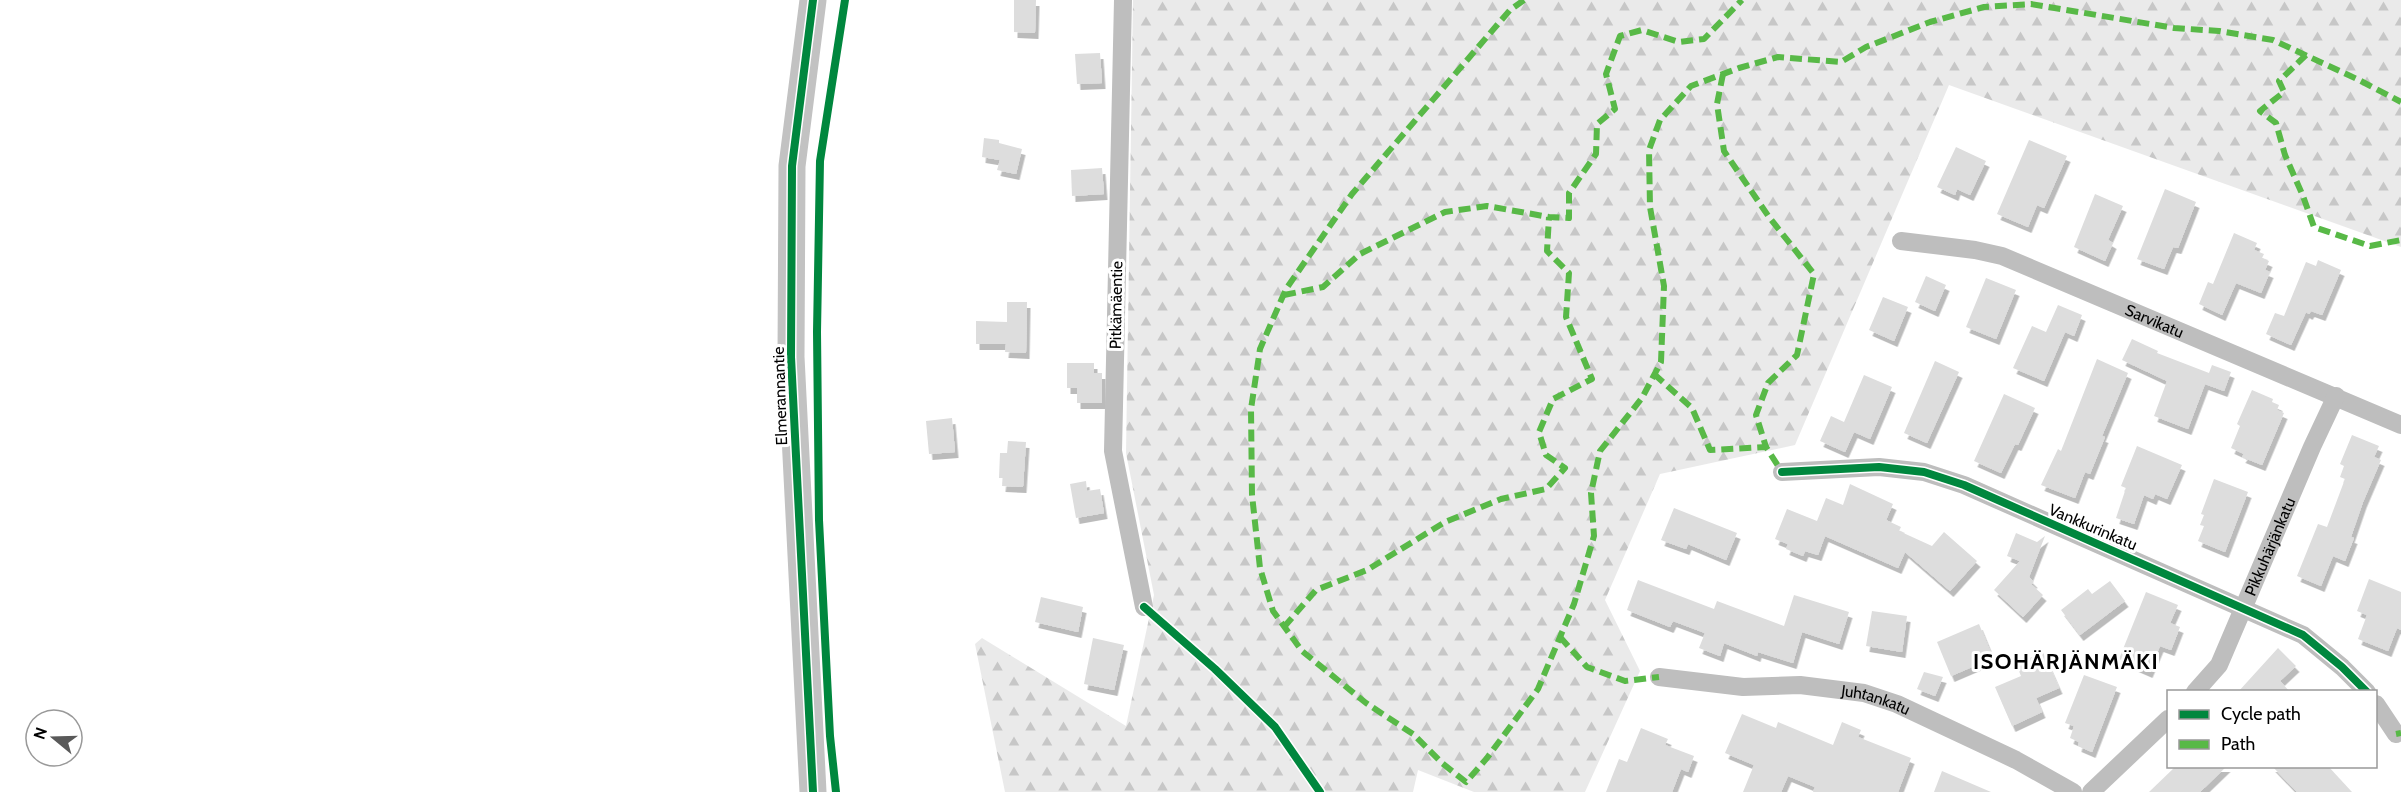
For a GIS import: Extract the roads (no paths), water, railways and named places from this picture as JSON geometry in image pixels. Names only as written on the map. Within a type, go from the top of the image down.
[{"type":"street","name":"Elmerannantie","points":[[813,0],[792,166],[791,357],[813,792]]},
{"type":"street","name":"Pitkämäentie","points":[[1123,0],[1113,451],[1144,607]]},
{"type":"street","name":"Sarvikatu","points":[[1901,241],[1975,250],[2002,256],[2401,425]]},
{"type":"street","name":"Pikkuhärjänkatu","points":[[2197,690],[2219,665],[2336,396]]},
{"type":"street","name":"Vankkurinkatu","points":[[1782,472],[1879,467],[1924,472],[1964,485],[2303,635],[2342,667],[2365,690]]},
{"type":"street","name":"Juhtankatu","points":[[1659,677],[1743,687],[1800,685],[1864,693],[1897,705],[2016,760],[2073,792]]},
{"type":"street","points":[[2377,706],[2396,734]]},
{"type":"street","points":[[2091,792],[2167,721]]},
{"type":"district","name":"ISOHÄRJÄNMÄKI","points":[[2066,661]]}]
